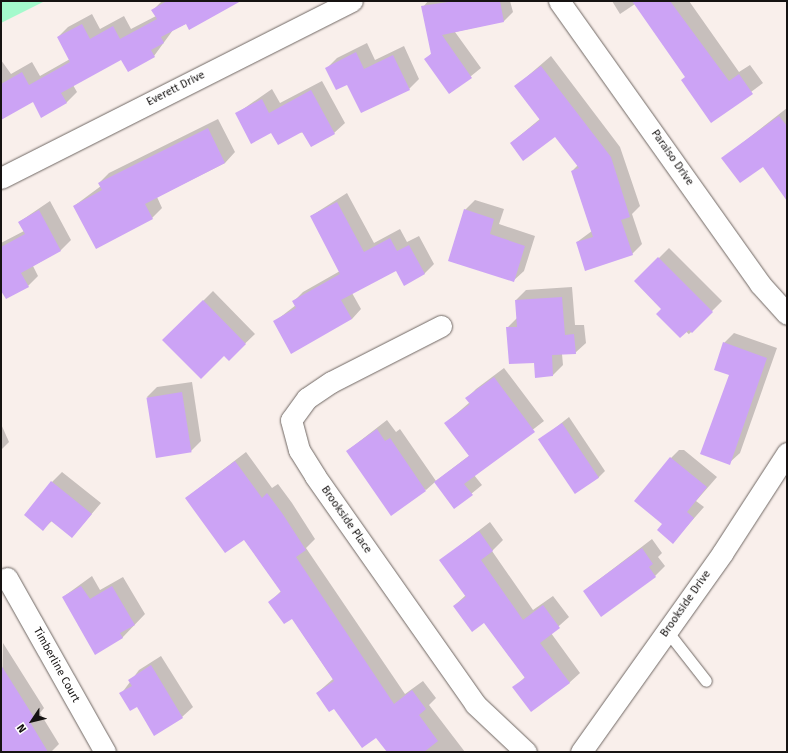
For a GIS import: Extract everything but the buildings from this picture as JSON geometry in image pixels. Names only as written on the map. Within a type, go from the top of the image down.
[{"type":"street","name":"Everett Drive","points":[[1,178],[352,1]]},
{"type":"street","name":"Paraiso Drive","points":[[559,1],[760,284],[787,314]]},
{"type":"street","name":"Brookside Place","points":[[441,326],[331,382],[307,398],[291,420],[299,450],[315,476],[475,704],[526,752]]},
{"type":"street","name":"Brookside Drive","points":[[581,752],[667,631],[787,453]]},
{"type":"street","name":"Timberline Court","points":[[7,578],[105,752]]},
{"type":"lane","points":[[667,631],[706,681]]},
{"type":"green space","points":[[1,1],[45,1],[1,23]]}]
